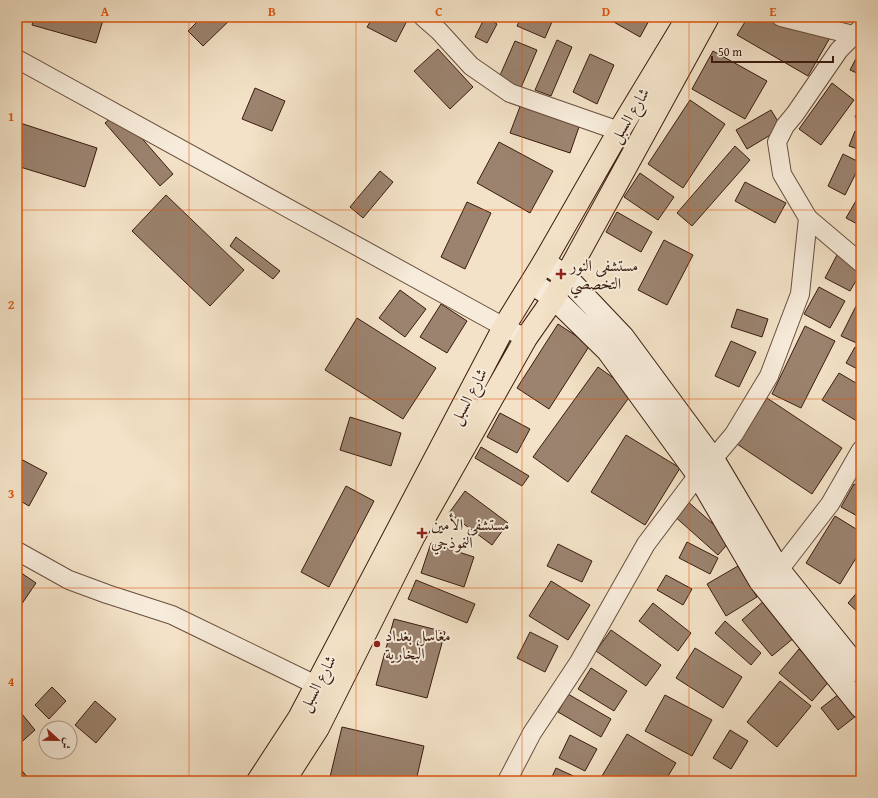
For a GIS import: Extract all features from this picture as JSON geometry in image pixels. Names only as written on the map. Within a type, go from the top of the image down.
[{"type":"main road","name":"شارع السبل","points":[[258,781],[299,718],[504,327],[544,262],[619,130],[688,17]]},
{"type":"main road","name":"شارع السبل","points":[[284,781],[318,728],[414,536],[526,338],[554,298],[708,17]]},
{"type":"main road","points":[[544,262],[565,276],[623,337],[713,459],[779,570],[861,672]]},
{"type":"main road","points":[[532,282],[554,298],[608,351],[698,475],[760,581],[861,707]]},
{"type":"street","points":[[423,17],[439,31],[471,66],[510,93],[619,130]]},
{"type":"street","points":[[781,17],[859,33]]},
{"type":"street","points":[[859,33],[839,50],[795,114],[785,126],[777,142],[782,174],[808,218],[861,263]]},
{"type":"street","points":[[17,59],[526,338]]},
{"type":"street","points":[[507,781],[532,733],[579,662],[646,544],[698,475],[734,434],[769,376],[800,294],[808,218]]},
{"type":"street","points":[[779,570],[830,504],[861,450]]},
{"type":"street","points":[[17,551],[69,580],[172,615],[316,685]]},
{"type":"building","points":[[34,17],[104,17],[96,43],[32,25]]},
{"type":"building","points":[[202,17],[232,18],[203,46],[188,31]]},
{"type":"building","points":[[373,17],[409,17],[396,42],[367,27]]},
{"type":"building","points":[[485,17],[497,24],[487,43],[475,37]]},
{"type":"building","points":[[521,17],[554,17],[545,38],[517,26]]},
{"type":"building","points":[[605,17],[651,17],[640,37]]},
{"type":"building","points":[[748,17],[831,17],[839,22],[808,76],[737,35]]},
{"type":"building","points":[[557,40],[572,47],[551,96],[535,90]]},
{"type":"building","points":[[515,41],[537,50],[520,90],[498,80]]},
{"type":"building","points":[[438,49],[473,87],[450,109],[414,71]]},
{"type":"building","points":[[861,49],[861,75],[850,70]]},
{"type":"building","points":[[713,51],[767,81],[745,119],[692,89]]},
{"type":"building","points":[[590,54],[614,65],[597,104],[573,92]]},
{"type":"building","points":[[832,83],[854,100],[821,145],[799,129]]},
{"type":"building","points":[[255,88],[285,101],[272,131],[242,119]]},
{"type":"building","points":[[690,100],[725,124],[683,188],[648,164]]},
{"type":"building","points":[[521,104],[580,124],[570,153],[510,133]]},
{"type":"building","points":[[861,105],[861,120],[855,117]]},
{"type":"building","points":[[771,110],[782,128],[747,149],[736,130]]},
{"type":"building","points":[[118,111],[173,174],[160,186],[105,123]]},
{"type":"building","points":[[17,122],[97,148],[85,187],[17,166]]},
{"type":"building","points":[[855,131],[861,134],[861,150],[849,146]]},
{"type":"building","points":[[499,142],[553,171],[530,213],[477,183]]},
{"type":"building","points":[[735,146],[750,160],[692,226],[677,213]]},
{"type":"building","points":[[843,154],[861,163],[845,195],[828,186]]},
{"type":"building","points":[[380,171],[393,182],[363,218],[350,207]]},
{"type":"building","points":[[640,173],[674,197],[658,220],[624,197]]},
{"type":"building","points":[[745,182],[786,203],[775,223],[735,201]]},
{"type":"building","points":[[861,192],[861,226],[846,218]]},
{"type":"building","points":[[166,195],[244,270],[210,306],[132,231]]},
{"type":"building","points":[[467,202],[491,213],[465,269],[441,257]]},
{"type":"building","points":[[617,212],[652,232],[641,252],[606,232]]},
{"type":"building","points":[[236,237],[280,271],[273,279],[230,246]]},
{"type":"building","points":[[664,240],[693,255],[667,305],[638,290]]},
{"type":"building","points":[[837,255],[861,268],[861,272],[850,291],[825,278]]},
{"type":"building","points":[[819,287],[845,301],[830,328],[804,314]]},
{"type":"building","points":[[400,290],[426,309],[405,337],[379,318]]},
{"type":"building","points":[[861,296],[861,345],[841,336]]},
{"type":"building","points":[[441,304],[467,321],[447,353],[420,337]]},
{"type":"building","points":[[737,309],[768,319],[762,337],[731,327]]},
{"type":"building","points":[[357,318],[436,368],[403,419],[325,370]]},
{"type":"building","points":[[558,324],[590,345],[549,409],[517,388]]},
{"type":"building","points":[[805,326],[835,341],[801,408],[772,394]]},
{"type":"building","points":[[731,341],[756,352],[739,387],[715,376]]},
{"type":"building","points":[[855,347],[861,350],[861,371],[846,363]]},
{"type":"building","points":[[598,367],[633,392],[568,482],[533,457]]},
{"type":"building","points":[[839,373],[861,386],[860,423],[822,400]]},
{"type":"building","points":[[767,398],[842,448],[812,494],[737,444]]},
{"type":"building","points":[[500,413],[530,429],[517,453],[487,437]]},
{"type":"building","points":[[350,417],[401,433],[391,466],[340,450]]},
{"type":"building","points":[[626,435],[680,468],[645,525],[591,492]]},
{"type":"building","points":[[481,447],[529,476],[522,486],[475,458]]},
{"type":"building","points":[[17,457],[47,473],[29,506],[17,499]]},
{"type":"building","points":[[854,484],[861,487],[861,518],[841,507]]},
{"type":"building","points":[[346,486],[374,501],[329,587],[301,572]]},
{"type":"building","points":[[465,491],[508,523],[492,545],[449,513]]},
{"type":"building","points":[[685,499],[731,540],[718,555],[672,514]]},
{"type":"building","points":[[835,516],[861,532],[861,550],[840,584],[806,563]]},
{"type":"building","points":[[687,542],[718,558],[710,574],[679,558]]},
{"type":"building","points":[[431,543],[474,557],[464,587],[421,573]]},
{"type":"building","points":[[558,544],[592,561],[582,582],[547,566]]},
{"type":"building","points":[[738,566],[757,597],[726,616],[707,584]]},
{"type":"building","points":[[17,570],[36,583],[17,611]]},
{"type":"building","points":[[666,575],[692,589],[683,605],[657,590]]},
{"type":"building","points":[[416,580],[475,604],[467,623],[408,599]]},
{"type":"building","points":[[551,581],[590,605],[568,640],[529,616]]},
{"type":"building","points":[[861,588],[861,615],[848,603]]},
{"type":"building","points":[[765,600],[795,637],[772,656],[742,620]]},
{"type":"building","points":[[653,603],[691,633],[678,651],[639,621]]},
{"type":"building","points":[[394,619],[445,632],[427,698],[376,685]]},
{"type":"building","points":[[725,621],[761,653],[751,665],[715,633]]},
{"type":"building","points":[[611,630],[661,665],[646,686],[596,651]]},
{"type":"building","points":[[530,632],[558,646],[545,672],[517,658]]},
{"type":"building","points":[[695,648],[742,677],[723,708],[676,678]]},
{"type":"building","points":[[799,649],[832,678],[812,701],[779,673]]},
{"type":"building","points":[[591,668],[627,691],[614,711],[578,689]]},
{"type":"building","points":[[780,681],[811,706],[777,747],[747,722]]},
{"type":"building","points":[[52,687],[66,701],[49,719],[35,705]]},
{"type":"building","points":[[568,694],[611,719],[601,737],[558,712]]},
{"type":"building","points":[[839,694],[856,716],[838,730],[821,708]]},
{"type":"building","points":[[665,695],[712,720],[692,756],[645,731]]},
{"type":"building","points":[[95,701],[116,719],[96,743],[78,728],[78,721]]},
{"type":"building","points":[[17,708],[35,730],[17,746]]},
{"type":"building","points":[[342,727],[424,746],[416,781],[348,781],[330,777]]},
{"type":"building","points":[[730,730],[748,741],[731,769],[713,758]]},
{"type":"building","points":[[627,734],[676,763],[665,781],[599,781]]},
{"type":"building","points":[[570,735],[597,749],[585,771],[559,758]]},
{"type":"building","points":[[17,765],[30,780],[29,781],[17,781]]},
{"type":"building","points":[[556,768],[582,780],[550,781]]},
{"type":"place","name":"مستشفى النور التخصصي","points":[[561,274]]},
{"type":"place","name":"مستشفى الأمين النموذجي","points":[[422,533]]},
{"type":"place","name":"مغاسل بغداد البخارية","points":[[377,644]]}]
